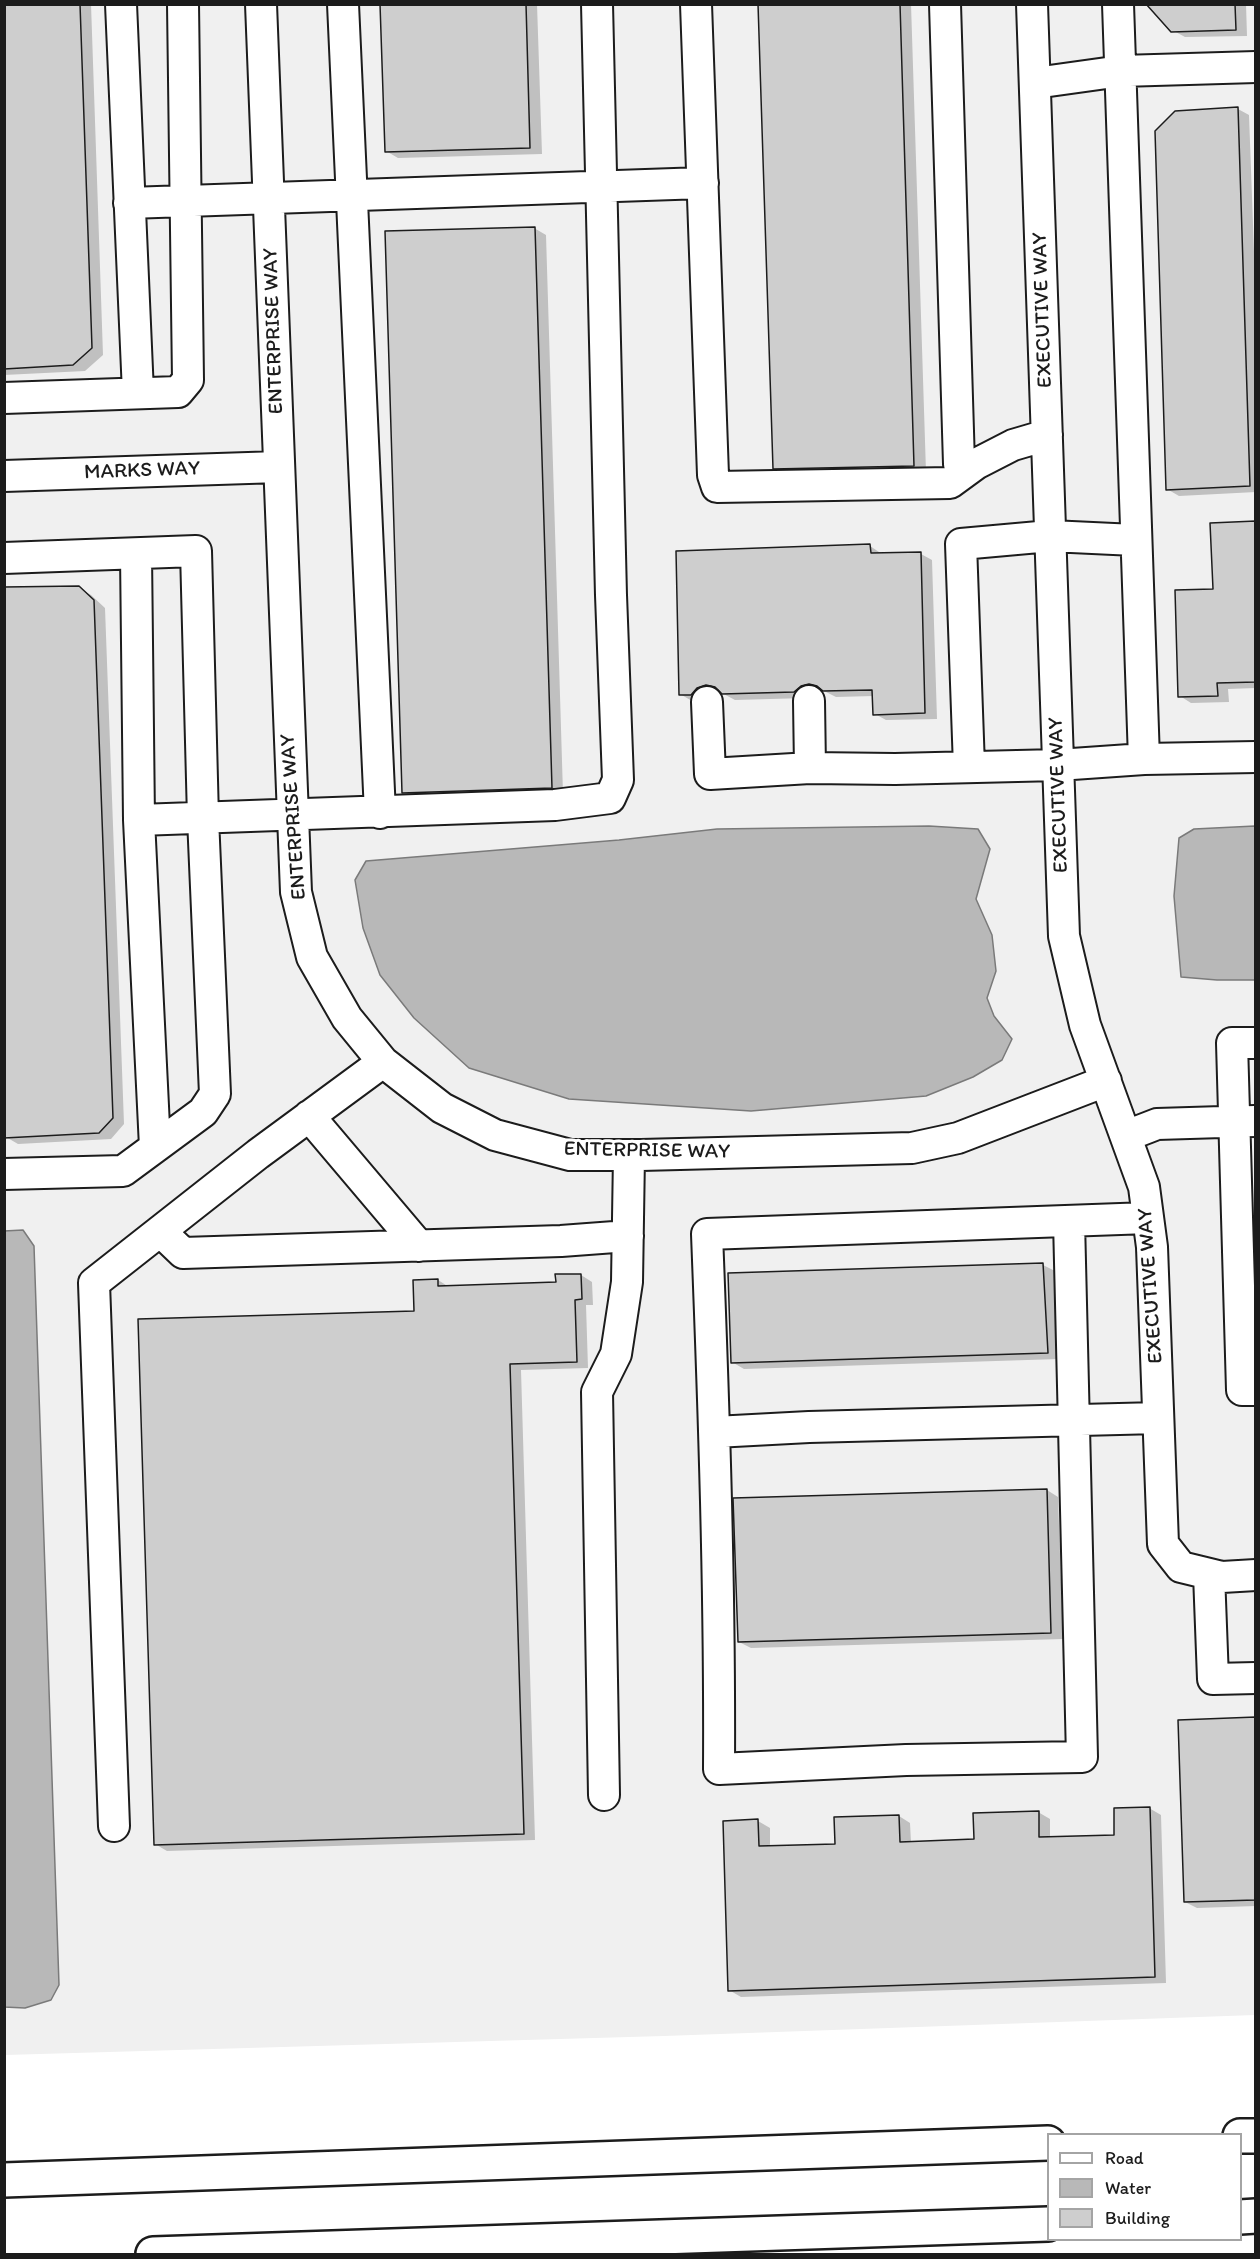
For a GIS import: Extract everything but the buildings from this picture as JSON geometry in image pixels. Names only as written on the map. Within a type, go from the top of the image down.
[{"type":"highway","points":[[4,2181],[1047,2143]]},
{"type":"highway","points":[[4,2158],[80,2178]]},
{"type":"highway","points":[[153,2254],[1047,2224]]},
{"type":"street","points":[[121,4],[138,393]]},
{"type":"street","points":[[4,398],[178,392],[188,380],[183,4]]},
{"type":"street","name":"ENTERPRISE WAY","points":[[261,4],[291,815],[296,892],[312,957],[347,1018],[382,1062],[442,1108],[495,1135],[570,1155],[912,1148],[958,1138],[1106,1081]]},
{"type":"street","points":[[343,4],[380,813]]},
{"type":"street","points":[[139,820],[555,805],[610,798],[618,780],[597,4]]},
{"type":"street","points":[[696,4],[713,475],[717,487],[950,483],[976,464],[1013,445],[1047,435]]},
{"type":"street","points":[[945,4],[959,464],[976,464]]},
{"type":"street","name":"EXECUTIVE WAY","points":[[1032,4],[1064,936],[1084,1025],[1144,1187],[1152,1247],[1162,1544],[1195,1570]]},
{"type":"street","points":[[1118,4],[1144,759]]},
{"type":"street","points":[[1035,83],[1121,71],[1256,67]]},
{"type":"street","points":[[129,203],[703,183]]},
{"type":"street","name":"MARKS WAY","points":[[4,476],[279,467]]},
{"type":"street","points":[[969,767],[961,544],[1050,536],[1135,540]]},
{"type":"street","points":[[4,558],[196,551],[203,818],[214,1094],[203,1112],[123,1171],[4,1174]]},
{"type":"street","points":[[136,554],[139,820],[155,1147]]},
{"type":"street","points":[[809,701],[810,768]]},
{"type":"street","points":[[707,702],[710,774],[810,768],[1058,765],[1144,759],[1256,757]]},
{"type":"street","points":[[1256,1042],[1232,1043],[1245,1122],[1242,1390],[1256,1390]]},
{"type":"street","points":[[114,1826],[94,1282],[382,1062]]},
{"type":"street","points":[[309,1116],[419,1246]]},
{"type":"street","points":[[1126,1136],[1157,1124],[1245,1122]]},
{"type":"street","points":[[604,1795],[597,1392],[616,1354],[627,1282],[629,1155]]},
{"type":"street","points":[[1069,1221],[1082,1757],[906,1760],[719,1769],[715,1432],[707,1234],[1148,1218]]},
{"type":"street","points":[[160,1231],[183,1253],[561,1241],[628,1236]]},
{"type":"street","points":[[715,1432],[809,1426],[1158,1418]]},
{"type":"street","points":[[1256,1575],[1222,1577],[1195,1570],[1213,1679],[1256,1678]]},
{"type":"shaded area","points":[[4,5],[1255,5],[1255,2015],[664,2036],[5,2055]]},
{"type":"water","points":[[929,826],[978,829],[990,849],[976,899],[992,935],[996,971],[987,998],[994,1016],[1012,1039],[1002,1060],[973,1077],[926,1096],[751,1111],[569,1099],[469,1068],[414,1018],[380,975],[363,928],[355,880],[366,861],[619,840],[717,829]]},
{"type":"water","points":[[1255,826],[1255,980],[1181,977],[1174,896],[1179,838],[1194,829]]},
{"type":"water","points":[[23,1230],[34,1246],[59,1985],[51,2000],[25,2008],[4,2007],[4,1231]]}]
